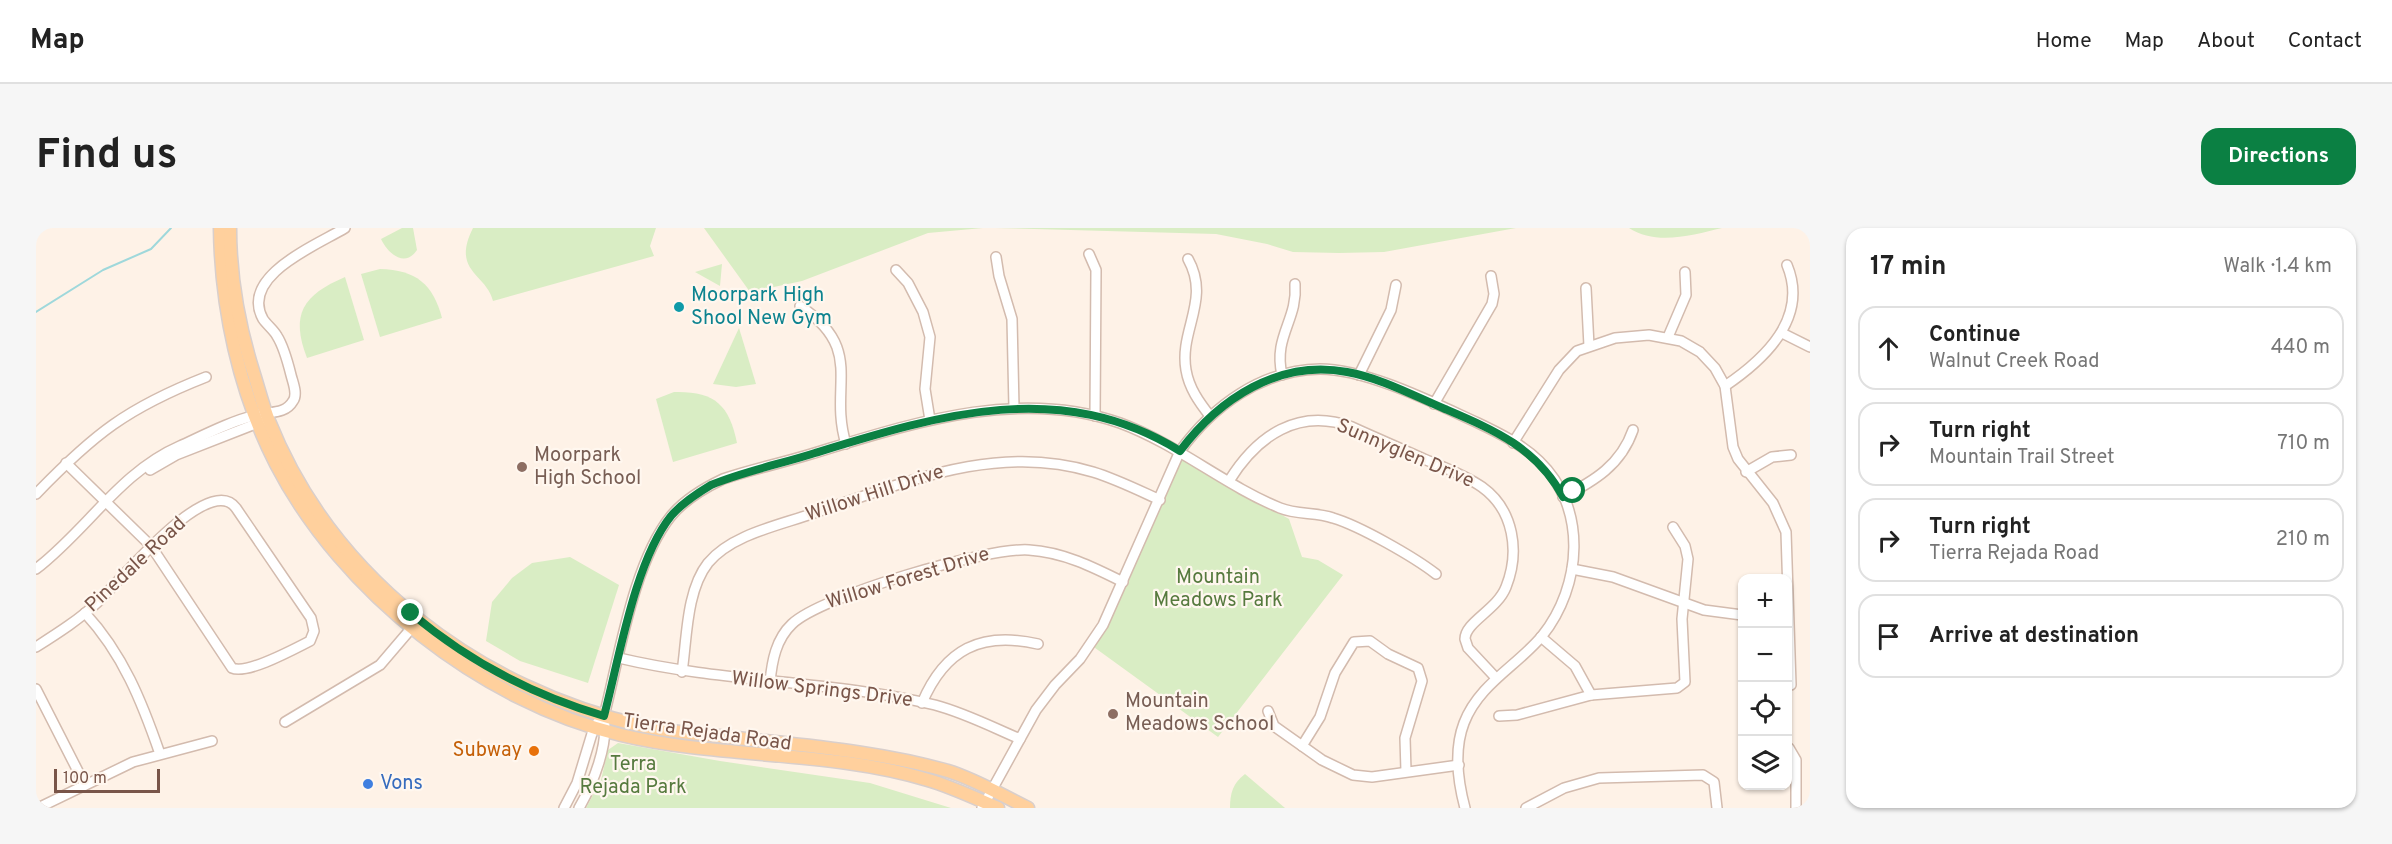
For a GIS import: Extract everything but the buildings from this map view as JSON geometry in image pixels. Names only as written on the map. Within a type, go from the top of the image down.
[{"type":"main road","name":"Tierra Rejada Road","points":[[220,228],[227,270]]},
{"type":"main road","name":"Tierra Rejada Road","points":[[230,228],[227,270],[229,330],[265,417],[277,465],[320,530],[353,571],[415,624],[445,654],[507,692],[594,727],[668,743],[891,771],[926,779],[983,805],[998,808]]},
{"type":"main road","name":"Tierra Rejada Road","points":[[415,624],[510,679],[604,716],[657,729],[905,761],[951,772],[993,789],[1028,808]]},
{"type":"street","points":[[36,576],[56,559],[135,473],[161,456],[265,417],[292,404],[296,396],[278,338],[263,320],[260,311],[260,290],[273,272],[345,228]]},
{"type":"street","points":[[1089,254],[1096,270],[1095,416]]},
{"type":"street","points":[[996,257],[999,276],[1012,319],[1014,408]]},
{"type":"street","points":[[1188,259],[1196,277],[1197,304],[1187,341],[1186,368],[1193,391],[1210,416]]},
{"type":"street","points":[[1725,386],[1755,366],[1782,333],[1793,293],[1793,279],[1787,265]]},
{"type":"street","points":[[896,270],[908,283],[923,312],[930,337],[925,389],[930,420]]},
{"type":"street","points":[[1668,337],[1686,295],[1686,272]]},
{"type":"street","points":[[1434,404],[1488,313],[1494,294],[1491,276]]},
{"type":"street","points":[[1282,375],[1278,361],[1280,344],[1295,305],[1294,285]]},
{"type":"street","points":[[1359,375],[1391,310],[1396,285]]},
{"type":"street","points":[[1586,288],[1589,346]]},
{"type":"street","points":[[800,306],[821,321],[837,347],[843,376],[839,416],[846,444]]},
{"type":"street","points":[[1782,333],[1810,347]]},
{"type":"street","points":[[1513,443],[1559,370],[1577,351],[1632,336],[1668,337],[1700,352],[1715,368],[1725,386],[1733,447],[1746,472],[1773,503],[1786,532],[1787,574]]},
{"type":"street","points":[[983,805],[1050,691],[1091,645],[1108,616],[1180,451],[1210,416],[1236,396],[1282,375],[1300,370],[1329,369],[1359,375],[1494,430],[1543,465],[1563,497],[1575,531],[1572,569],[1559,609],[1541,637],[1496,678],[1476,701],[1464,722],[1460,735],[1459,765],[1465,808]]},
{"type":"street","points":[[36,494],[101,431],[130,411],[206,377]]},
{"type":"street","points":[[579,808],[588,789],[607,730],[604,716],[641,573],[662,530],[685,502],[723,479],[930,420],[970,411],[1014,408],[1054,410],[1095,416],[1148,434],[1279,508],[1334,518],[1412,557],[1436,574]]},
{"type":"street","name":"Sunnyglen Drive","points":[[1229,481],[1248,453],[1265,438],[1291,425],[1329,421],[1352,427],[1483,487],[1505,514],[1513,539],[1513,565],[1500,600],[1491,610],[1471,624],[1465,639],[1468,648],[1496,678]]},
{"type":"street","points":[[1563,497],[1588,484],[1609,468],[1629,444],[1633,429]]},
{"type":"street","points":[[1746,472],[1772,458],[1791,455]]},
{"type":"street","name":"Willow Hill Drive","points":[[682,672],[693,596],[706,565],[729,546],[785,523],[931,474],[1006,462],[1051,464],[1091,471],[1160,500]]},
{"type":"street","points":[[66,463],[152,546]]},
{"type":"street","name":"Pinedale Road","points":[[36,647],[85,613],[152,546],[193,512],[216,500],[230,502],[311,618],[314,631],[310,641],[246,669],[234,669],[152,546]]},
{"type":"street","points":[[36,569],[106,503]]},
{"type":"street","points":[[1499,716],[1517,715],[1591,695],[1672,689],[1681,686],[1686,679],[1682,619],[1688,559],[1685,546],[1673,527]]},
{"type":"street","name":"Willow Forest Drive","points":[[770,682],[773,661],[783,634],[805,614],[829,603],[952,562],[988,552],[1028,550],[1067,557],[1123,582]]},
{"type":"street","points":[[1572,569],[1613,578],[1704,610],[1738,614]]},
{"type":"street","points":[[85,613],[108,639],[135,687],[160,754]]},
{"type":"street","points":[[285,722],[380,665],[415,624]]},
{"type":"street","points":[[1789,628],[1791,682]]},
{"type":"street","points":[[1541,637],[1575,666],[1591,695]]},
{"type":"street","points":[[922,703],[944,665],[964,649],[1003,639],[1038,644]]},
{"type":"street","points":[[1302,746],[1320,717],[1335,673],[1349,647],[1357,641],[1370,641],[1388,654],[1410,663],[1420,672],[1422,681],[1405,738],[1406,771]]},
{"type":"street","name":"Willow Springs Drive","points":[[619,658],[682,672],[922,703],[970,717],[1020,739]]},
{"type":"street","points":[[36,689],[85,785]]},
{"type":"street","points":[[1268,711],[1274,726],[1322,760],[1353,775],[1372,777],[1459,765]]},
{"type":"street","points":[[564,808],[577,783],[594,727],[604,716]]},
{"type":"street","points":[[38,808],[122,766],[212,741]]},
{"type":"street","points":[[1792,753],[1796,760],[1796,808]]},
{"type":"street","points":[[1526,808],[1564,788],[1599,778],[1703,775],[1712,779],[1717,794],[1717,808]]},
{"type":"green space","points":[[402,228],[413,228],[417,250],[407,258],[392,254],[381,239]]},
{"type":"green space","points":[[473,228],[656,228],[650,246],[654,256],[493,301],[484,284],[468,263],[467,243]]},
{"type":"green space","points":[[704,228],[983,228],[928,233],[802,281],[750,292]]},
{"type":"green space","points":[[995,228],[1516,228],[1384,252],[1339,253],[1293,252],[1267,244],[1216,234]]},
{"type":"green space","points":[[1629,228],[1722,228],[1687,236],[1663,238],[1651,237]]},
{"type":"green space","points":[[722,264],[720,286],[695,272]]},
{"type":"green space","points":[[380,269],[404,272],[421,281],[434,296],[442,318],[380,337],[361,274]]},
{"type":"green space","points":[[345,277],[364,340],[307,358],[300,329],[300,318],[304,308],[319,291]]},
{"type":"green space","points":[[739,328],[756,384],[736,387],[713,384]]},
{"type":"green space","points":[[674,392],[700,394],[718,402],[729,418],[737,443],[673,462],[656,399]]},
{"type":"green space","name":"Mountain Meadows Park","points":[[1178,456],[1289,519],[1302,557],[1318,560],[1343,575],[1218,737],[1091,645]]},
{"type":"green space","points":[[570,557],[619,585],[588,683],[520,661],[486,641],[492,602],[512,578],[532,563]]},
{"type":"green space","name":"Terra Rejada Park","points":[[618,743],[870,783],[951,808],[586,808],[601,780],[608,750]]},
{"type":"green space","points":[[1245,774],[1285,808],[1230,808],[1233,789]]},
{"type":"waterway","points":[[36,312],[103,270],[151,249],[171,228]]},
{"type":"place","name":"Moorpark High Shool New Gym","points":[[679,307]]},
{"type":"place","name":"Moorpark High School","points":[[522,467]]},
{"type":"place","name":"Mountain Meadows School","points":[[1113,714]]},
{"type":"place","name":"Subway","points":[[534,751]]},
{"type":"place","name":"Vons","points":[[368,784]]},
{"type":"route","points":[[411,613],[468,656],[510,679],[579,709],[604,716],[641,573],[669,518],[685,502],[711,485],[731,477],[930,420],[970,411],[992,409],[1032,408],[1095,416],[1148,434],[1180,451],[1196,430],[1224,404],[1256,385],[1300,370],[1329,369],[1359,375],[1494,430],[1538,460],[1563,497],[1573,491]]}]
